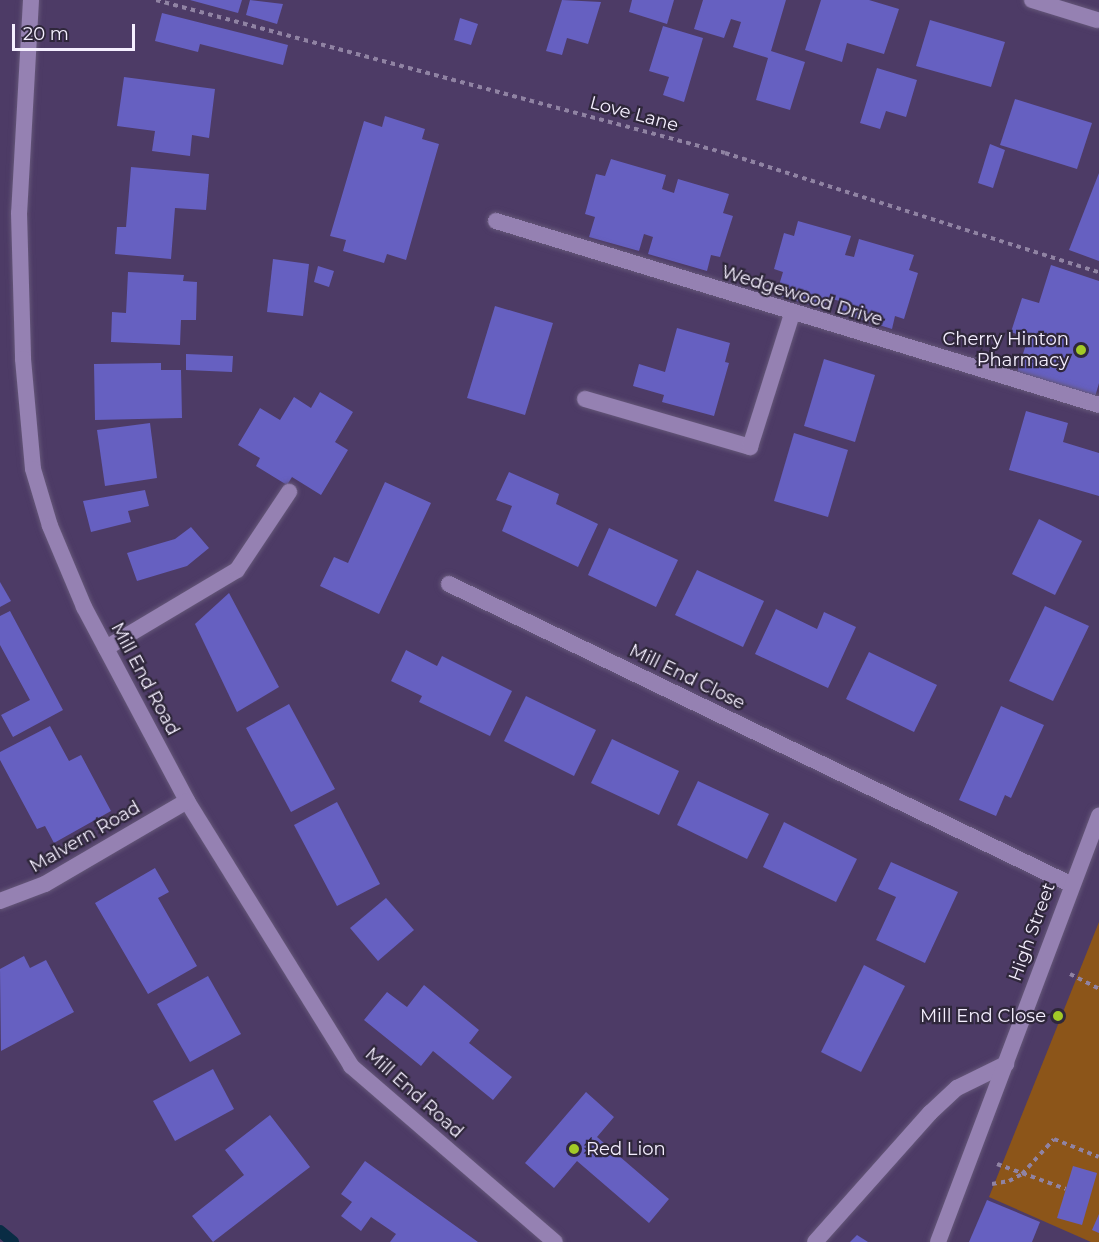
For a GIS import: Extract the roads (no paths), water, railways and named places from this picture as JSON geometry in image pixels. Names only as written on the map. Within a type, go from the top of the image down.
[{"type":"street","name":"Mill End Road","points":[[31,0],[19,213],[23,359],[33,469],[50,526],[106,648],[187,801],[351,1066],[555,1242]]},
{"type":"street","points":[[1032,0],[1097,20]]},
{"type":"street","name":"Wedgewood Drive","points":[[496,221],[792,314],[1099,405]]},
{"type":"street","points":[[585,399],[750,447],[792,314]]},
{"type":"street","points":[[106,648],[237,570],[289,492]]},
{"type":"street","name":"Mill End Close","points":[[449,584],[1070,884]]},
{"type":"street","name":"Malvern Road","points":[[0,901],[45,884],[187,801]]},
{"type":"street","name":"High Street","points":[[938,1242],[1006,1064],[1070,884],[1097,825]]},
{"type":"street","points":[[815,1242],[930,1113],[957,1088],[1006,1064]]},
{"type":"waterway","points":[[0,1231],[13,1242]]},
{"type":"place","name":"Cherry Hinton Pharmacy","points":[[1081,350]]},
{"type":"place","name":"Mill End Close","points":[[1058,1016]]},
{"type":"place","name":"Red Lion","points":[[574,1149]]}]
